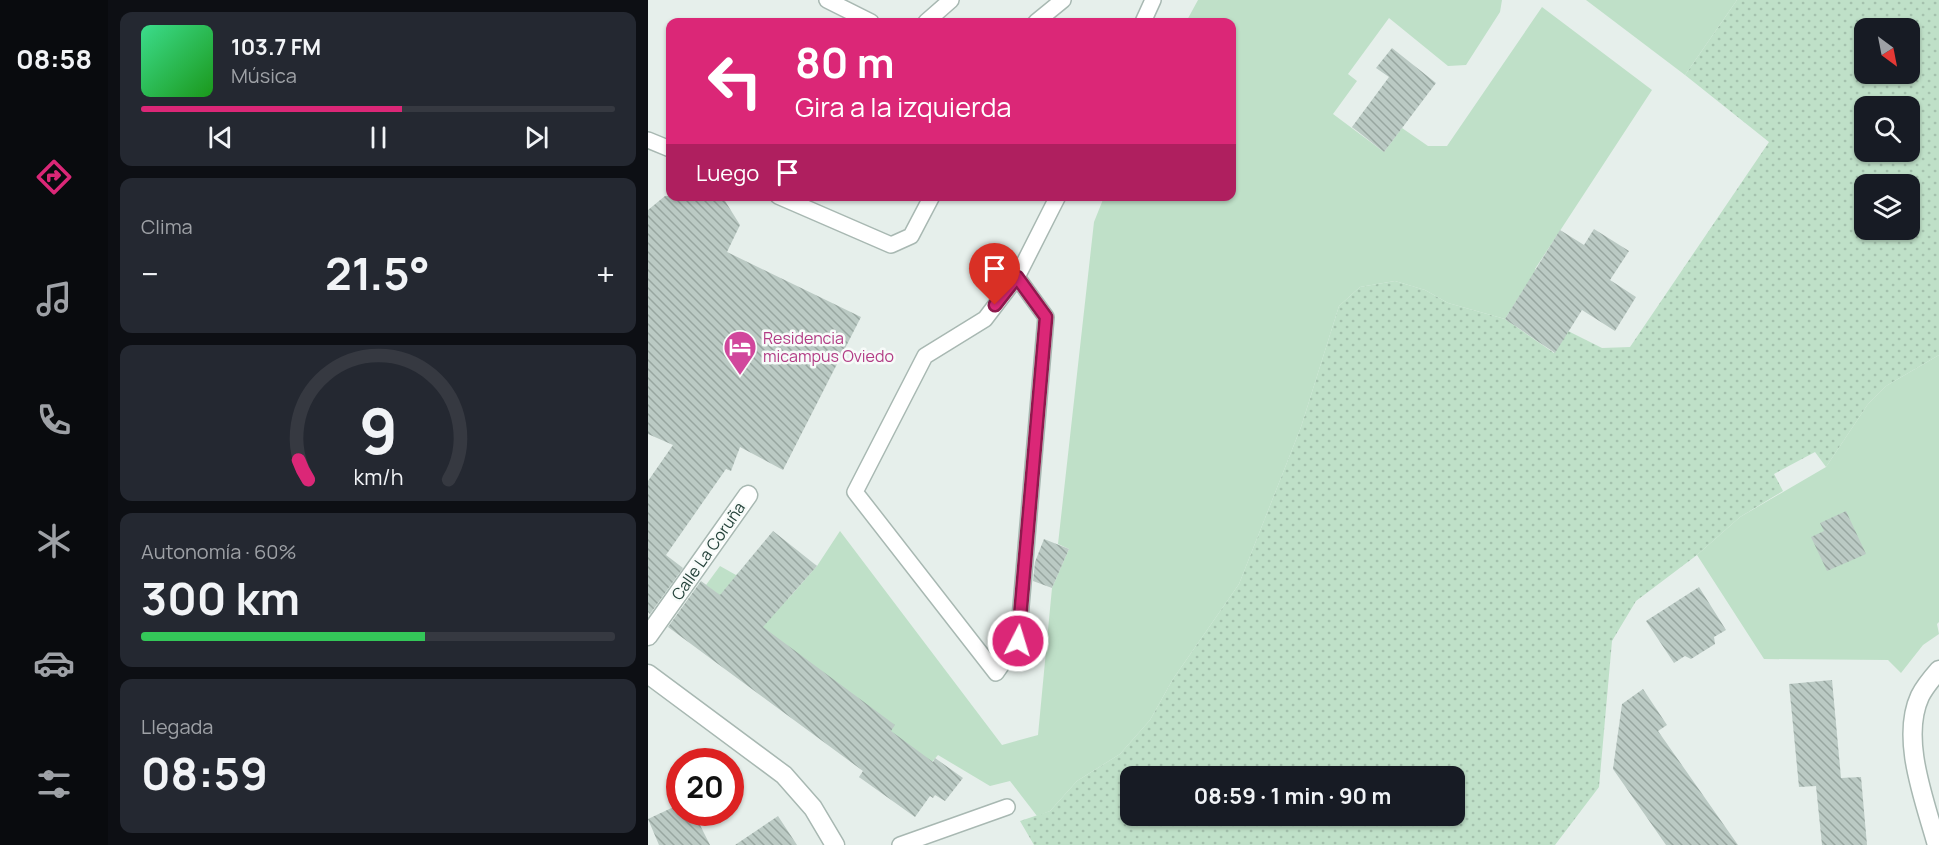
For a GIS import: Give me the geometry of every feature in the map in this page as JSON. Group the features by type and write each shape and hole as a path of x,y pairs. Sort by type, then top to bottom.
{"street":[{"name":"Calle La Coruña","path":"648,636 748,495"},
{"path":"1937,845 1912,751 1912,728 1920,696 1939,670"},
{"path":"648,675 784,775 813,808 835,845"}],"lane":[{"path":"826,0 863,18"},
{"path":"931,18 951,0"},
{"path":"1041,18 1063,0"},
{"path":"1145,18 1153,0"},
{"path":"648,140 666,147"},
{"path":"790,201 891,244 911,236 929,201"},
{"path":"1017,277 1046,317 1018,641 996,673 855,492 925,356 985,319 1017,277 1055,201"},
{"path":"900,845 1007,807"}],"green space":[{"path":"1198,0 1502,0 1500,12 1466,65 1448,66 1389,18 1348,74 1357,81 1333,114 1384,152 1402,128 1428,146 1447,146 1542,7 1652,90 1505,319 1448,303 1425,290 1395,281 1360,287 1339,306 1301,427 1239,584 1173,679 1150,720 1120,754 1077,781 1050,811 1037,816 1010,781 990,786 938,755 931,763 706,585 720,566 736,575 743,568 788,599 817,566 840,531 1002,745 1038,735 1052,588 1069,549 1058,544 1094,222 1102,201 1236,201 1236,18 1188,18"},
{"path":"1586,0 1737,0 1685,75"},
{"path":"1737,0 1939,0 1939,355 1886,386 1868,404 1826,467 1815,452 1774,474 1783,491 1740,517 1697,555 1636,601 1612,641 1599,787 1555,845 1034,845 1020,821 1050,811 1077,781 1120,754 1150,720 1173,679 1239,584 1301,427 1339,306 1360,287 1395,281 1425,290 1448,303 1505,319 1554,353 1568,331 1602,348 1630,347 1769,142 1685,75"},
{"path":"1939,355 1939,622 1937,624 1939,634 1923,645 1901,673 1888,660 1764,659 1697,555 1740,517 1826,467 1868,404 1886,386"}],"building":[{"path":"1392,48 1436,83 1384,152 1352,127 1389,77 1376,68"},
{"name":"Residencia micampus Oviedo","path":"665,196 666,201 725,201 740,225 727,252 861,317 783,470 740,447 731,471 726,469 666,555 683,568 650,614 648,612 648,481 673,445 648,434 648,210"},
{"path":"1594,229 1629,251 1610,280 1636,297 1615,331 1582,310 1555,353 1505,319 1560,230 1584,245"},
{"path":"1846,511 1866,554 1827,571 1811,537 1824,531 1820,523"},
{"path":"773,531 817,566 763,627 895,725 891,731 933,762 935,758 963,778 945,801 935,795 933,798 930,796 915,817 859,777 863,771 668,627 701,581 720,595"},
{"path":"1044,539 1069,549 1052,588 1033,581 1035,562"},
{"path":"1699,587 1726,630 1714,637 1715,644 1691,659 1685,656 1674,663 1646,621"},
{"path":"1832,680 1841,778 1861,777 1867,845 1822,845 1816,786 1799,787 1789,684"},
{"path":"1643,689 1667,725 1658,731 1738,845 1666,845 1613,769 1622,704"},
{"path":"666,811 666,826 700,826 710,845 659,845 648,819"},
{"path":"778,816 797,845 735,845"}],"place":[{"name":"Residencia micampus Oviedo","path":"740,376"}],"route":[{"path":"995,305 1017,277 1046,317 1018,641"}]}
